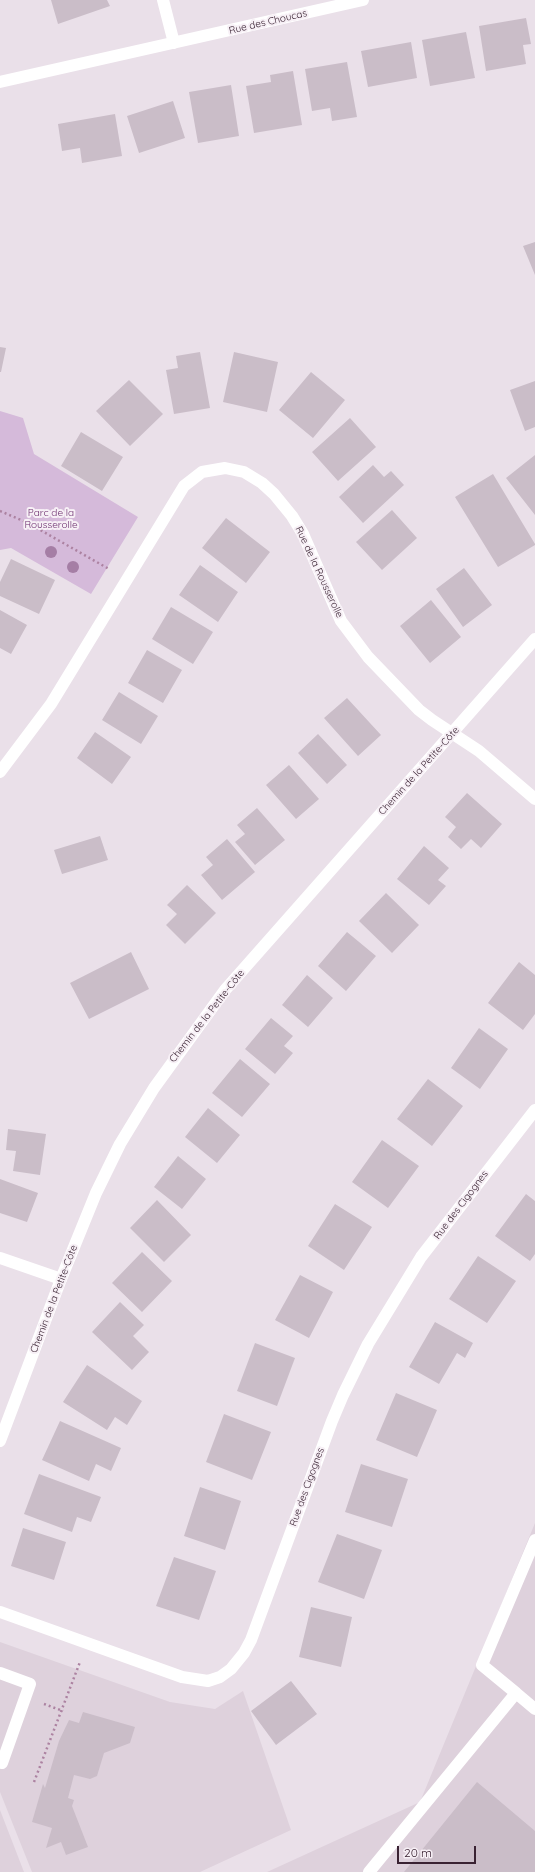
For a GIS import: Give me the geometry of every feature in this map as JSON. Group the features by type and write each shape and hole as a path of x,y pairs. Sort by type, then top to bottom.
{"street":[{"path":"163,0 174,43"},
{"name":"Rue des Choucas","path":"0,82 363,0"},
{"name":"Rue de la Rousserolle","path":"0,772 51,704 182,490 192,478 202,472 217,468 235,469 244,472 262,483 274,494 298,525 341,621 358,646 419,710 479,751 535,799"},
{"name":"Chemin de la Petite-Côte","path":"0,1441 61,1280 112,1160 154,1088 225,990 535,639"},
{"name":"Rue des Cigognes","path":"0,1612 182,1677 208,1681 220,1677 231,1669 242,1657 251,1640 342,1395 368,1344 421,1257 535,1110"},
{"path":"0,1258 61,1280"},
{"path":"535,1540 482,1665 535,1709"},
{"path":"0,1673 30,1684 2,1763"},
{"path":"370,1872 516,1693"}],"path":[{"path":"0,511 28,523 109,569"},
{"path":"34,1782 80,1662"}],"shaded area":[{"path":"535,1523 535,1872 267,1872 420,1802"},
{"path":"0,1642 170,1702 215,1709 243,1691 291,1830 200,1872 32,1872 0,1792"},
{"path":"0,1810 24,1872 0,1872"}],"green space":[{"name":"Parc de la Rousserolle","path":"0,411 23,418 34,454 138,517 91,594 11,548 0,550"}],"building":[{"path":"51,0 107,0 110,6 58,24"},
{"path":"526,18 531,44 523,45 526,64 486,71 479,26"},
{"path":"466,32 475,78 430,86 422,40"},
{"path":"411,42 417,78 368,87 361,51"},
{"path":"347,62 357,117 332,121 330,108 312,111 305,69"},
{"path":"293,71 302,125 254,133 246,86 271,82 270,75"},
{"path":"231,85 239,136 198,143 189,92"},
{"path":"173,101 185,138 139,153 127,116"},
{"path":"115,114 122,156 82,163 80,148 62,151 58,124"},
{"path":"535,242 535,275 523,246"},
{"path":"0,347 6,348 1,372 0,372"},
{"path":"200,352 210,408 174,414 166,370 178,368 176,356"},
{"path":"234,352 278,362 267,412 223,402"},
{"path":"311,372 345,400 313,438 279,410"},
{"path":"129,380 163,414 130,446 96,411"},
{"path":"535,381 535,427 525,431 510,390"},
{"path":"350,418 376,447 338,481 312,452"},
{"path":"81,432 123,457 102,491 61,466"},
{"path":"535,455 535,515 506,478"},
{"path":"373,465 384,477 391,471 404,485 363,523 339,497"},
{"path":"493,474 535,544 498,567 455,497"},
{"path":"392,510 417,538 382,570 356,542"},
{"path":"226,518 270,552 246,583 202,548"},
{"path":"11,559 55,580 39,614 0,596 0,582"},
{"path":"200,565 238,592 218,622 179,595"},
{"path":"464,568 492,605 463,627 436,589"},
{"path":"431,600 461,637 430,663 400,626"},
{"path":"171,607 213,632 193,664 152,639"},
{"path":"0,610 27,625 11,654 0,648"},
{"path":"147,650 182,670 163,703 128,683"},
{"path":"119,692 158,716 141,744 102,720"},
{"path":"347,698 381,735 358,756 324,718"},
{"path":"95,732 131,757 112,784 77,758"},
{"path":"318,734 347,765 327,784 298,753"},
{"path":"289,765 319,799 296,819 266,785"},
{"path":"467,793 502,824 481,848 471,839 461,849 448,837 456,827 445,817"},
{"path":"257,808 285,840 255,865 235,842 245,834 237,825"},
{"path":"100,836 108,860 62,874 54,850"},
{"path":"227,839 255,872 222,900 201,875 213,865 206,857"},
{"path":"424,846 449,868 438,880 446,886 429,905 397,879"},
{"path":"187,885 216,913 185,944 166,925 177,914 167,905"},
{"path":"386,893 419,925 392,953 359,921"},
{"path":"347,932 376,956 346,991 318,966"},
{"path":"131,952 149,989 89,1019 70,983"},
{"path":"519,962 535,975 535,1014 523,1030 488,1003"},
{"path":"307,975 333,998 308,1027 282,1005"},
{"path":"271,1018 293,1036 284,1046 293,1053 275,1074 245,1049"},
{"path":"479,1028 508,1049 480,1089 451,1068"},
{"path":"240,1059 270,1084 242,1117 212,1093"},
{"path":"428,1079 463,1106 432,1146 397,1119"},
{"path":"208,1108 240,1135 217,1163 185,1137"},
{"path":"8,1129 46,1134 40,1175 13,1171 16,1151 6,1150"},
{"path":"382,1140 419,1166 388,1208 352,1182"},
{"path":"178,1156 206,1179 182,1209 154,1187"},
{"path":"0,1179 38,1193 27,1222 0,1213"},
{"path":"526,1194 535,1201 535,1254 530,1261 495,1236"},
{"path":"157,1200 191,1235 164,1262 130,1228"},
{"path":"335,1204 372,1227 344,1270 308,1246"},
{"path":"142,1252 172,1281 142,1312 112,1283"},
{"path":"478,1256 516,1281 487,1323 449,1299"},
{"path":"300,1275 333,1292 309,1338 275,1320"},
{"path":"120,1302 144,1325 133,1336 149,1352 132,1370 92,1332"},
{"path":"435,1322 473,1343 465,1358 457,1353 439,1384 409,1367"},
{"path":"255,1343 295,1358 277,1406 237,1391"},
{"path":"87,1365 142,1401 127,1425 115,1417 107,1430 63,1402"},
{"path":"396,1393 437,1410 417,1457 376,1440"},
{"path":"224,1414 271,1432 252,1480 206,1462"},
{"path":"60,1421 121,1448 111,1471 96,1464 89,1481 42,1460"},
{"path":"361,1464 408,1479 392,1527 345,1512"},
{"path":"39,1474 101,1497 91,1522 77,1517 72,1532 24,1514"},
{"path":"200,1487 241,1501 225,1550 184,1536"},
{"path":"23,1528 66,1542 54,1580 11,1566"},
{"path":"337,1534 382,1550 364,1599 318,1582"},
{"path":"174,1557 216,1571 199,1620 156,1606"},
{"path":"311,1607 352,1617 341,1667 299,1657"},
{"path":"291,1681 317,1714 276,1745 251,1711"},
{"path":"83,1712 135,1727 130,1743 104,1753 97,1776 90,1779 74,1775 68,1798 74,1800 72,1806 88,1847 66,1855 61,1842 46,1848 52,1828 32,1822 43,1784 45,1788 59,1741 69,1720 79,1723"},
{"path":"477,1782 535,1831 535,1872 404,1872"}]}
